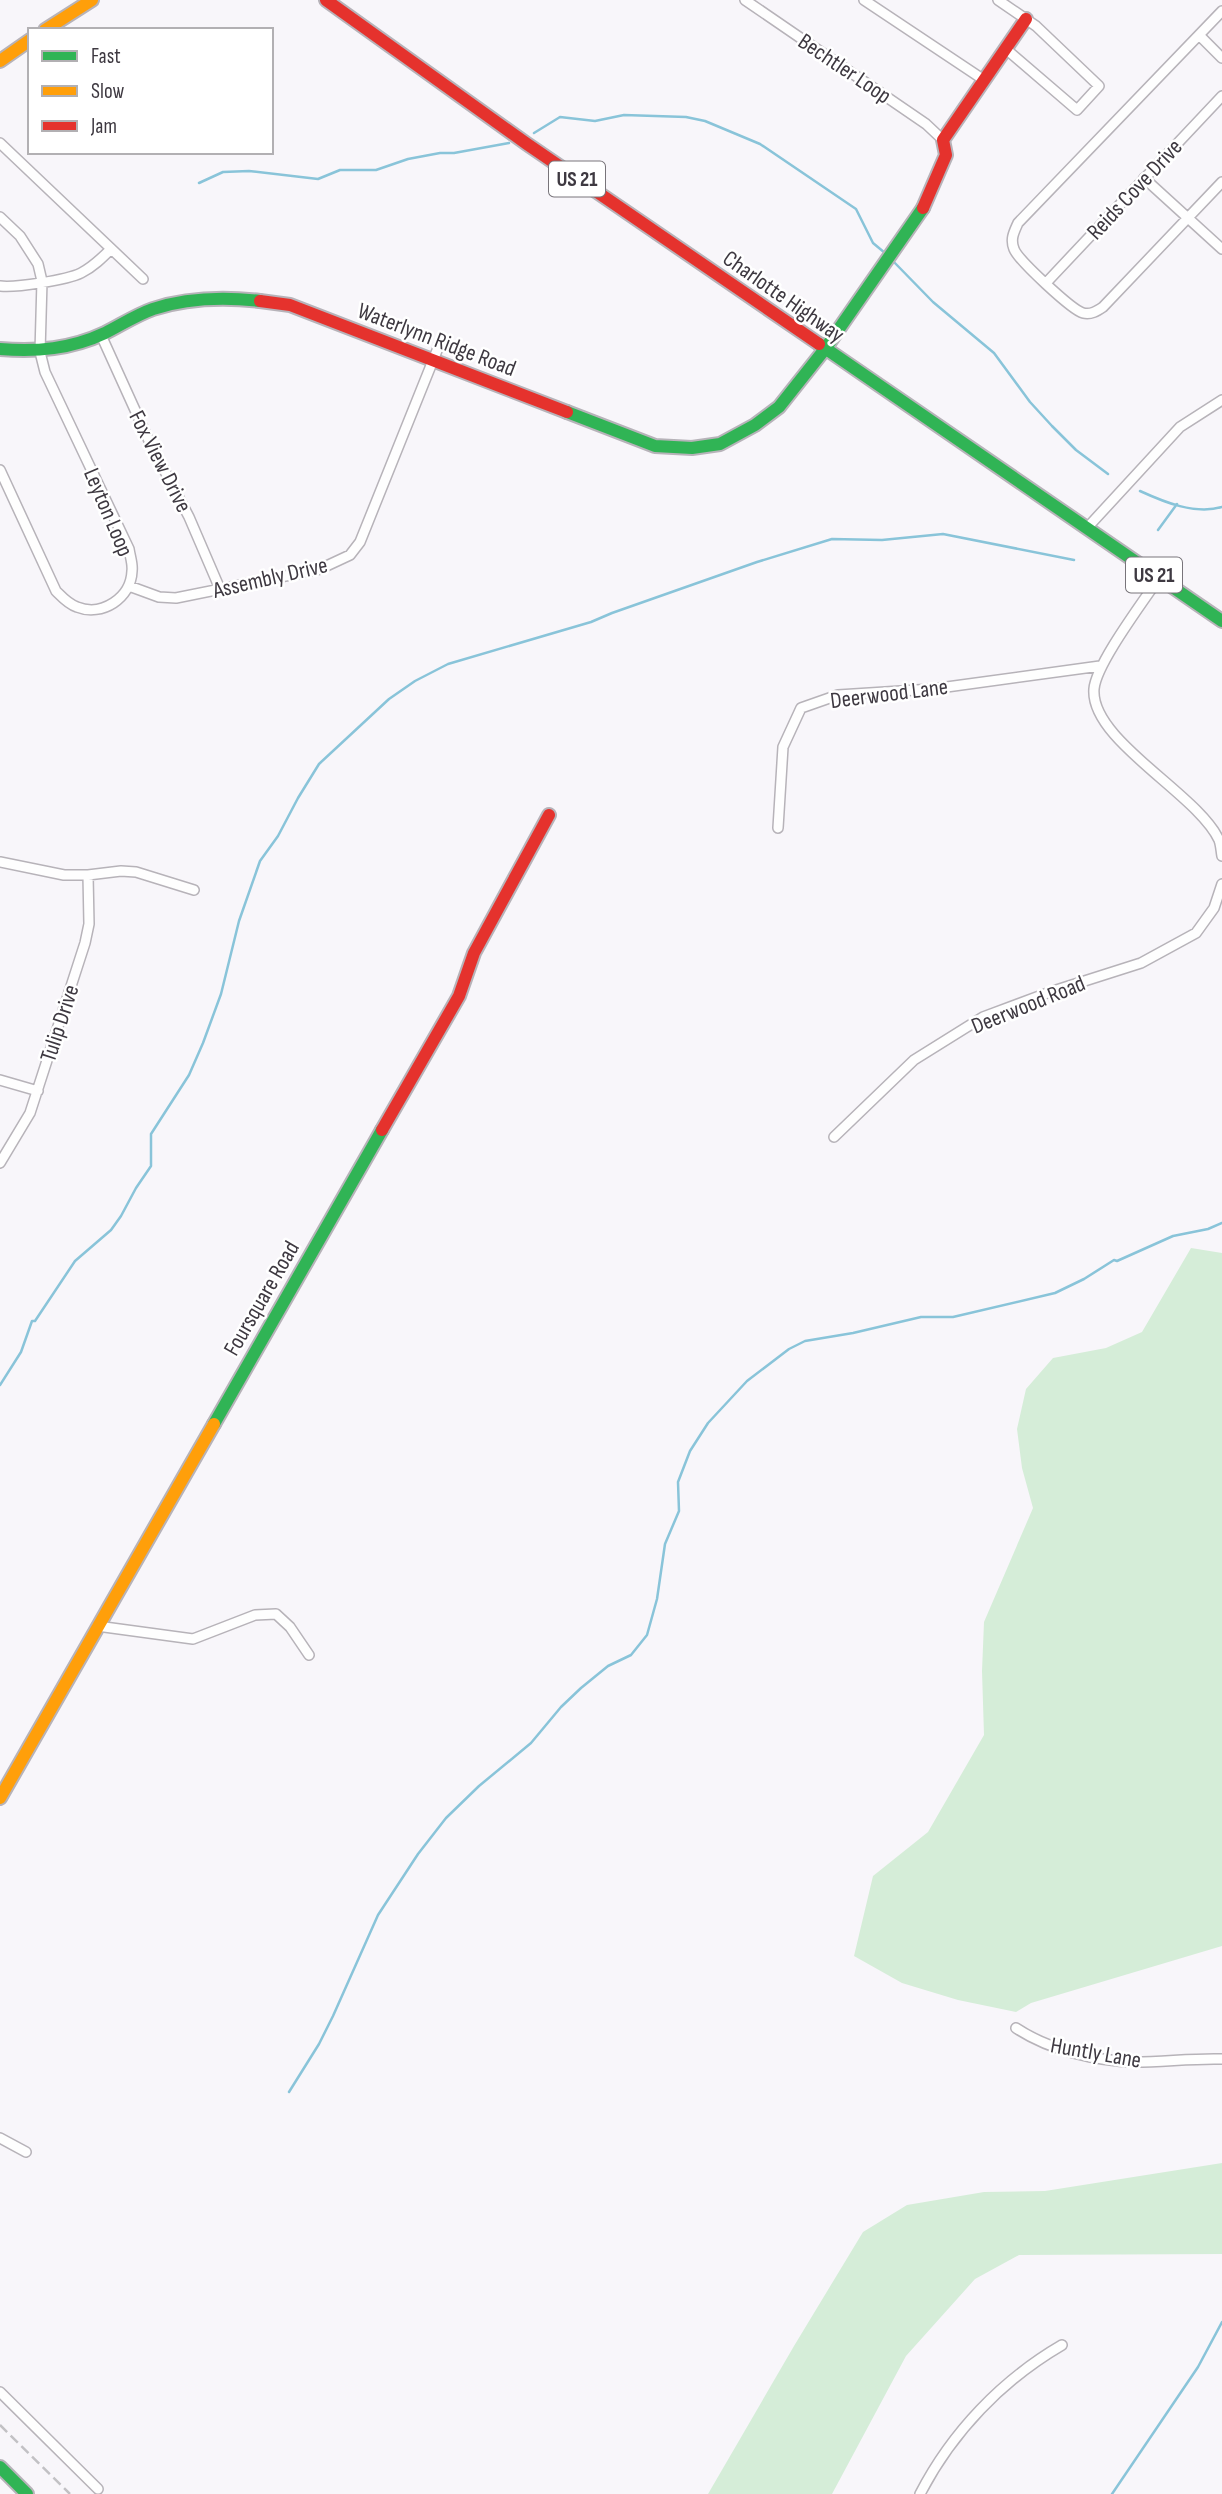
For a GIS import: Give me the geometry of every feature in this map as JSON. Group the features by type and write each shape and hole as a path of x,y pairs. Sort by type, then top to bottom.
{"street":[{"path":"48,28 92,0"},
{"name":"Charlotte Highway","path":"326,0 527,145 1222,621"},
{"name":"Bechtler Loop","path":"745,0 926,124 943,140"},
{"path":"864,0 984,80"},
{"path":"998,0 1026,19 1099,86 1077,110 1006,49"},
{"path":"1222,11 1018,223 1012,237 1014,249 1021,260 1070,306 1082,313 1093,313 1103,307 1222,182"},
{"path":"943,140 1026,19"},
{"path":"1199,36 1222,58"},
{"path":"0,61 28,41"},
{"name":"Reids Cove Drive","path":"1045,283 1222,96"},
{"name":"Waterlynn Ridge Road","path":"0,349 40,352 101,335 155,308 189,301 254,299 290,305 655,446 692,448 720,444 755,425 779,407 825,349 924,207 946,155 943,140"},
{"path":"0,143 143,279"},
{"path":"1144,178 1222,249"},
{"path":"0,217 19,236 38,264 42,282 40,352"},
{"path":"0,286 42,282 80,273 111,249"},
{"name":"Fox View Drive","path":"101,335 150,443 189,517 220,589"},
{"name":"Assembly Drive","path":"129,586 159,597 176,598 320,569 349,555 360,542 440,343"},
{"name":"Leyton Loop","path":"0,470 56,591 66,602 79,608 96,610 109,606 129,586 132,570 129,549 45,372 40,352"},
{"path":"1087,528 1180,427 1222,400"},
{"path":"1159,578 1100,666 1093,690 1098,710 1106,724 1135,755 1203,817 1219,841 1222,856"},
{"name":"Deerwood Lane","path":"778,828 783,747 801,708 838,695 932,689 1100,666"},
{"name":"Foursquare Road","path":"0,1798 459,996 474,953 548,815"},
{"path":"0,862 64,875 121,871 136,873 194,890"},
{"name":"Tulip Drive","path":"0,1163 30,1112 85,943 89,923 88,875"},
{"name":"Deerwood Road","path":"834,1137 914,1060 983,1017 1073,984 1141,963 1196,933 1214,908 1222,884"},
{"path":"0,1080 37,1091"},
{"path":"97,1626 193,1639 255,1615 276,1614 290,1627 309,1655"},
{"name":"Huntly Lane","path":"1016,2028 1045,2044 1085,2055 1132,2062 1222,2059"},
{"path":"0,2138 26,2152"},
{"path":"920,2494 951,2444 987,2402 1036,2360 1062,2345"},
{"path":"0,2392 98,2489"},
{"path":"0,2467 27,2494"}],"green space":[{"path":"1191,1248 1222,1253 1222,1946 1031,2003 1016,2012 958,2000 902,1983 854,1956 873,1876 928,1832 984,1735 984,1622 1033,1508 1022,1468 1017,1429 1026,1389 1053,1358 1106,1348 1142,1332"},
{"path":"1222,2163 1222,2254 1019,2255 975,2279 906,2356 832,2494 708,2494 863,2232 907,2205 984,2192 1045,2191"}],"waterway":[{"path":"534,133 560,117 595,121 624,115 686,117 705,121 760,144 856,209 873,243 885,253"},
{"path":"199,183 223,172 249,171 318,179 340,170 376,170 408,159 509,143"},
{"path":"892,260 933,302 994,353 1030,402 1052,426 1076,450 1108,474"},
{"path":"1140,491 1169,503 1191,508 1222,507"},
{"path":"1158,530 1177,504"},
{"path":"0,1385 21,1352 32,1321 35,1321 75,1261 111,1230 151,1166 151,1134 189,1075 203,1043 221,994 239,921 260,861 278,836 319,764 389,699 415,681 448,664 591,622 757,562 832,539 882,540 943,534 1074,560"},
{"path":"289,2092 319,2044 378,1915 418,1854 446,1818 479,1786 531,1743 581,1688 608,1666 631,1655 647,1635 657,1599 665,1544 679,1511 678,1482 690,1451 708,1423 747,1381 789,1349 805,1341 921,1317 953,1317 1055,1293 1114,1260 1173,1236 1208,1229 1222,1223"},
{"path":"1112,2494 1198,2367 1222,2322"}],"railway":[{"path":"0,2425 70,2494"}],"traffic: fast":[{"path":"567,412 655,446 692,448 720,444 755,425 779,407 825,349 923,208"},
{"path":"0,349 41,349 79,343 147,311 166,305 219,299 260,301"},
{"path":"819,344 1222,621"},
{"path":"214,1424 382,1130"},
{"path":"0,2467 27,2494"}],"traffic: slow":[{"path":"48,28 92,0"},
{"path":"0,61 28,41"},
{"path":"0,1798 214,1424"}],"traffic: jam":[{"path":"326,0 527,144 819,344"},
{"path":"923,208 946,155 943,140 1026,19"},
{"path":"260,301 290,305 567,412"},
{"path":"382,1130 459,996 474,953 549,815"}]}
